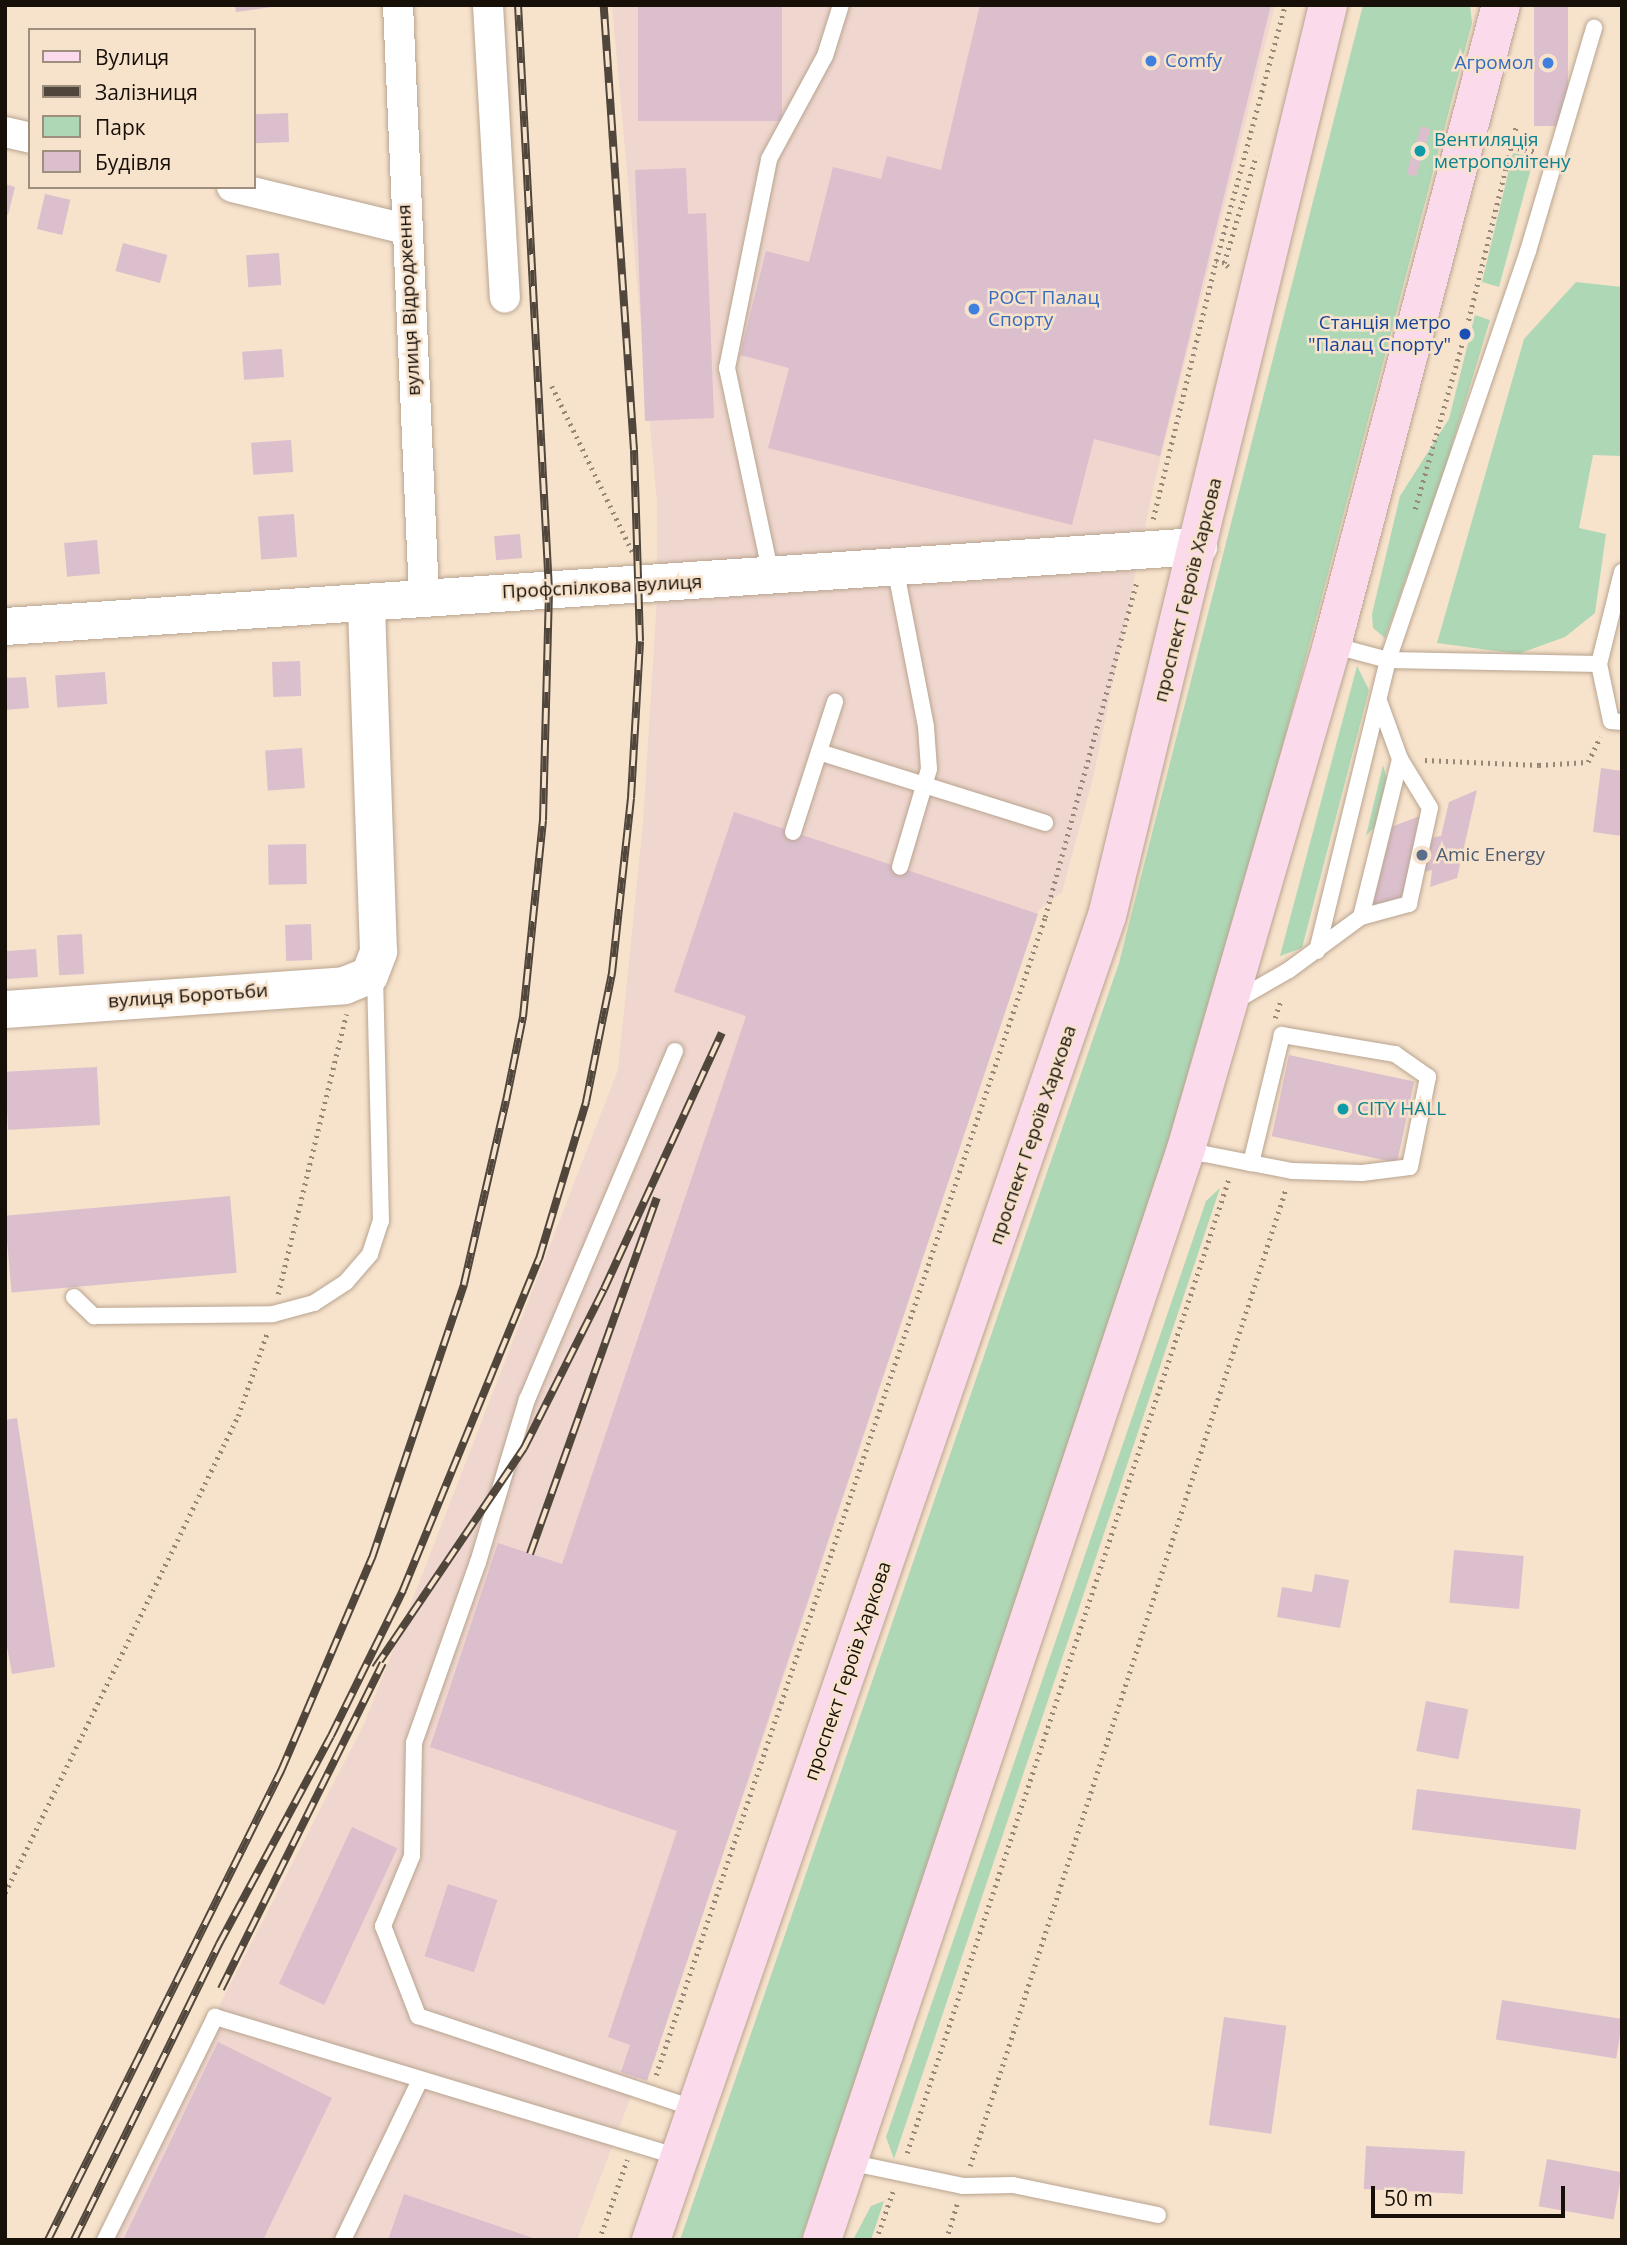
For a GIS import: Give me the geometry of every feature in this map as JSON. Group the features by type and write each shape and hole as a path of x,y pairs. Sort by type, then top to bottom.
{"main road":[{"name":"проспект Героїв Харкова","path":"651,2240 1092,964 1137,801 1328,5"},
{"path":"822,2240 1186,1149 1332,645 1501,5"}],"street":[{"name":"вулиця Відродження","path":"398,5 405,229 424,595"},
{"path":"488,5 505,298"},
{"path":"5,132 28,138"},
{"path":"240,189 405,229"},
{"name":"Профспілкова вулиця","path":"5,626 366,604 424,595 771,577 1198,546"},
{"path":"363,974 378,951 366,604"},
{"name":"вулиця Боротьби","path":"5,1009 363,974"}],"lane":[{"path":"771,577 727,368 769,159 824,56 841,5"},
{"path":"1317,951 1388,660 1528,251 1594,28"},
{"path":"895,567 926,727 927,786 900,867"},
{"path":"1622,572 1599,664 1611,721 1622,722"},
{"path":"1332,645 1388,660 1599,664"},
{"path":"1230,1004 1317,951 1361,917 1409,904 1430,808 1400,759 1379,701"},
{"path":"793,832 835,702"},
{"path":"819,752 1045,823"},
{"path":"1361,917 1400,759"},
{"path":"74,1297 94,1315 273,1314 314,1303 346,1282 370,1254 381,1222 363,974"},
{"path":"1186,1149 1235,1160 1292,1171 1362,1174 1410,1167 1428,1077 1395,1054 1282,1035 1251,1163"},
{"path":"675,1051 527,1399 478,1562 414,1743 412,1856 383,1926 418,2016 696,2109"},
{"path":"105,2240 215,2017 679,2157"},
{"path":"343,2240 419,2080"},
{"path":"848,2162 963,2186 1013,2185 1157,2215"}],"path":[{"path":"650,2094 1045,917 1146,550 1216,261 1285,5"},
{"path":"1269,61 1281,64"},
{"path":"1412,522 1465,334 1516,126"},
{"path":"1216,261 1226,265 1257,152"},
{"path":"552,386 639,567"},
{"path":"1400,759 1539,765 1588,762 1600,736"},
{"path":"5,1893 237,1416 273,1314 346,1019 363,974"},
{"path":"876,2240 1235,1160"},
{"path":"946,2240 1292,1171"},
{"path":"599,2240 634,2142"}],"shaded area":[{"path":"612,5 1275,5 1154,484 1093,778 1062,892 1039,910 749,1781 577,2240 99,2240 365,1722 618,1070 643,823 657,600 657,502"}],"green space":[{"path":"1363,5 1470,5 1472,23 1221,982 1145,1225 801,2240 680,2240 1119,963"},
{"path":"1513,153 1534,157 1499,287 1482,282"},
{"path":"1576,282 1622,287 1622,456 1593,455 1579,528 1606,534 1595,613 1565,637 1518,654 1437,643 1524,339"},
{"path":"1475,315 1490,320 1446,465 1385,638 1373,628 1372,614 1400,496 1449,419"},
{"path":"1357,666 1369,690 1302,948 1280,956"},
{"path":"1383,765 1389,787 1381,820 1366,836"},
{"path":"1220,1188 894,2159 886,2137 1206,1201"},
{"path":"884,2201 871,2240 853,2240 871,2206"}],"building":[{"path":"235,5 272,5 272,7 236,12"},
{"path":"638,5 782,5 782,121 638,121"},
{"name":"РОСТ Палац Спорту","path":"980,5 1271,5 1160,456 1094,439 1072,525 768,448 789,368 740,355 766,251 809,262 833,167 881,179 887,156 941,170"},
{"path":"1534,5 1568,5 1568,126 1534,126"},
{"path":"288,113 289,142 256,143 256,114"},
{"name":"Вентиляція метрополітену","path":"1421,126 1431,129 1416,177 1406,174"},
{"path":"686,168 688,214 706,213 714,418 645,421 635,170"},
{"path":"5,184 15,187 8,215 5,214"},
{"path":"45,194 70,200 62,235 37,229"},
{"path":"123,243 167,255 160,283 115,271"},
{"path":"279,253 281,285 248,287 246,255"},
{"path":"282,349 284,377 244,380 242,352"},
{"path":"291,440 293,472 253,475 251,443"},
{"path":"294,514 297,557 261,559 258,517"},
{"path":"520,534 522,558 496,560 494,536"},
{"path":"97,540 100,574 67,577 64,543"},
{"path":"300,661 301,696 273,697 272,662"},
{"path":"105,672 107,704 57,707 55,675"},
{"path":"26,677 29,708 5,710 5,678"},
{"path":"302,748 305,788 268,790 265,751"},
{"path":"1601,768 1622,771 1622,836 1593,832"},
{"name":"Amic Energy","path":"1477,790 1457,878 1430,887 1432,870 1411,875 1402,903 1367,913 1388,828 1423,815 1420,840 1441,836 1449,802"},
{"path":"734,812 1038,914 647,2081 621,2072 630,2045 608,2037 677,1831 430,1747 498,1543 562,1564 746,1016 674,992"},
{"path":"306,844 307,884 269,885 268,845"},
{"path":"311,924 312,960 286,961 285,925"},
{"path":"82,934 84,974 59,975 57,935"},
{"path":"36,949 38,977 7,979 5,951"},
{"name":"CITY HALL","path":"1289,1055 1414,1082 1397,1163 1272,1136"},
{"path":"97,1067 100,1125 8,1130 5,1072"},
{"path":"230,1196 237,1273 12,1292 5,1216"},
{"path":"17,1418 55,1667 12,1674 5,1636 5,1420"},
{"path":"1454,1550 1524,1556 1519,1609 1449,1603"},
{"path":"1315,1574 1349,1580 1340,1628 1277,1617 1282,1587 1312,1592"},
{"path":"1426,1701 1468,1709 1458,1759 1416,1751"},
{"path":"1417,1789 1581,1809 1576,1850 1412,1830"},
{"path":"352,1827 397,1848 324,2005 279,1984"},
{"path":"448,1884 497,1900 474,1972 425,1956"},
{"path":"1502,2000 1622,2019 1616,2059 1496,2040"},
{"path":"1224,2017 1286,2026 1271,2134 1209,2125"},
{"path":"218,2042 332,2098 263,2240 123,2240"},
{"path":"1366,2146 1465,2151 1463,2194 1364,2189"},
{"path":"1547,2159 1622,2172 1614,2219 1539,2206"},
{"path":"404,2194 536,2239 536,2240 388,2240"}],"railway":[{"path":"48,2240 281,1771 372,1558 464,1284 506,1101 523,1017 543,820 549,590 518,5"},
{"path":"74,2240 219,1944 331,1736 403,1590 539,1259 586,1102 612,973 631,798 640,641 634,450 604,5"},
{"path":"375,1668 524,1448 604,1289 722,1033"},
{"path":"530,1554 657,1198"},
{"path":"221,1989 383,1663"}],"place":[{"name":"Comfy","path":"1151,61"},
{"name":"Агромол","path":"1548,63"},
{"name":"Вентиляція метрополітену","path":"1420,151"},
{"name":"РОСТ Палац Спорту","path":"974,309"},
{"name":"Станція метро \"Палац Спорту\"","path":"1465,334"},
{"name":"Amic Energy","path":"1422,855"},
{"name":"CITY HALL","path":"1343,1109"}]}
